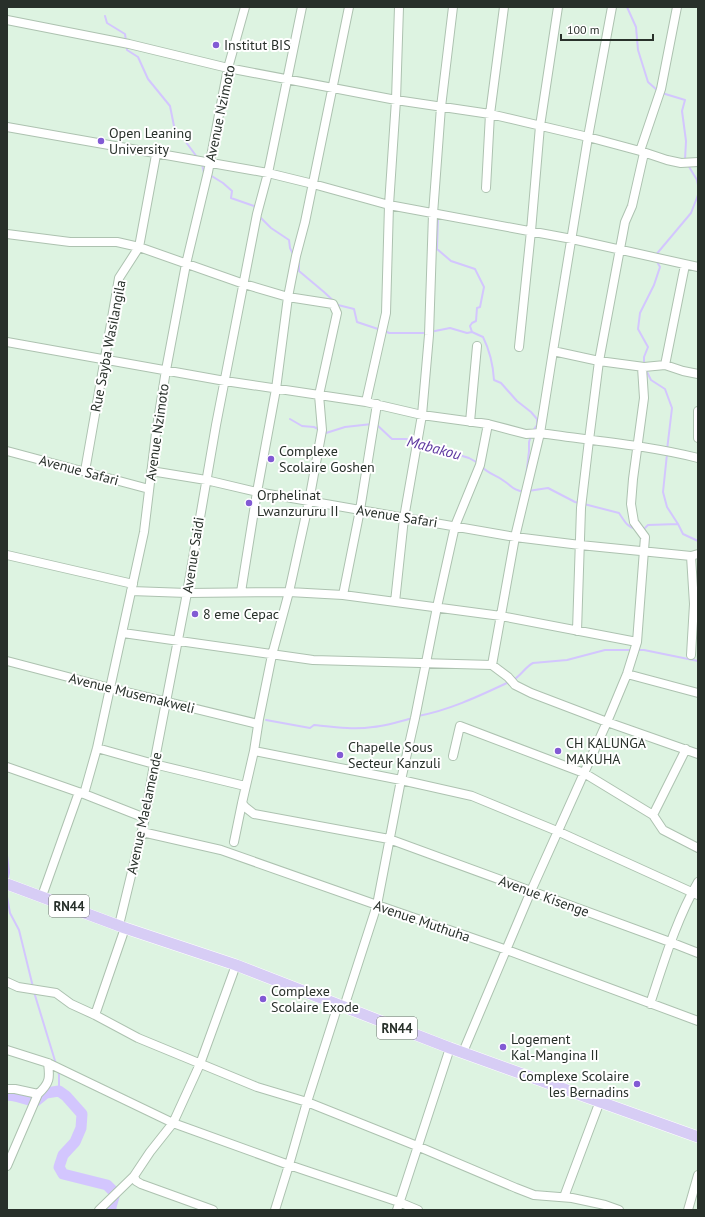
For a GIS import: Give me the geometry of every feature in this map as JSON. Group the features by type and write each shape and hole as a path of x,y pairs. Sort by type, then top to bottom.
{"main road":[{"name":"RN44","path":"7,884 122,926 236,965 450,1048 698,1137"}],"street":[{"name":"Avenue Nzimoto","path":"110,688 144,532 151,471 166,370 186,264 208,174 209,162 228,68 245,7"},
{"name":"Avenue Saidi","path":"167,701 206,480 257,214 268,173 286,79 302,7"},
{"path":"241,592 257,492 276,389 288,297 313,184 349,7"},
{"path":"366,402 386,313 389,205 396,100 399,7"},
{"path":"395,602 404,518 422,415 429,332 433,214 441,107 453,7"},
{"path":"486,188 490,114 504,7"},
{"path":"519,347 540,126 558,7"},
{"path":"492,664 516,537 527,491 533,434 553,351 588,137 612,7"},
{"path":"577,631 582,505 599,360 625,222 632,206 642,152 660,91 677,7"},
{"path":"7,20 127,44 228,68 396,100 490,114 588,137 667,160 698,162"},
{"path":"7,127 156,155 209,162 268,173 389,205 572,239 698,267"},
{"name":"Rue Sayba Wasilangila","path":"86,471 118,278 139,247 156,155"},
{"path":"7,234 70,242 117,242 139,247 244,284 288,297 333,304 337,313 320,395 322,431 309,501 289,592 272,655 254,751 245,786 234,842"},
{"path":"665,365 685,265"},
{"path":"7,342 225,381 366,402 422,415 488,424 533,434 667,450 698,458"},
{"path":"470,422 477,346"},
{"path":"553,351 642,367 665,365 682,371 698,374"},
{"path":"463,1052 557,831 608,722 627,674 635,647 645,537 634,522 631,504 644,398 642,367"},
{"path":"343,595 360,510 377,404"},
{"path":"698,411 698,438"},
{"path":"275,1210 306,1102 377,906 400,780 415,717 455,526 480,465 488,424"},
{"name":"Avenue Safari","path":"7,451 149,489"},
{"name":"Avenue Safari","path":"151,471 206,480 257,492 516,537 580,545 694,555"},
{"path":"7,555 132,587 187,593 289,592 343,595 501,616 577,631 635,647"},
{"path":"691,655 694,604 694,555"},
{"path":"123,633 313,660 426,664 492,664 515,685 531,693 698,754"},
{"name":"Avenue Musemakweli","path":"7,661 258,724"},
{"path":"627,674 698,693"},
{"path":"42,896 82,793 97,748 110,688"},
{"name":"Avenue Maelamende","path":"95,1015 122,926 145,818 167,701"},
{"path":"453,756 460,726 584,773 653,815 664,830 698,848"},
{"path":"97,748 154,764 245,786"},
{"path":"653,815 686,749"},
{"path":"254,751 472,796 557,831 695,894"},
{"path":"7,767 82,793 145,818"},
{"name":"Avenue Kisenge","path":"242,803 254,814 389,839 698,953"},
{"name":"Avenue Muthuha","path":"142,832 221,850 377,906 507,950 698,1021"},
{"path":"650,1004 670,942 695,894 698,882"},
{"path":"99,1210 134,1176 150,1152 173,1123 200,1064 236,965"},
{"path":"7,982 18,987 56,993 71,1004 138,1038 257,1087 306,1102 417,1146 534,1195 564,1197 604,1205 619,1210"},
{"path":"398,1206 450,1048"},
{"path":"7,1050 54,1065 173,1123 398,1206 418,1210"},
{"path":"7,1166 36,1099 49,1080 54,1065"},
{"path":"7,1089 15,1089 36,1099"},
{"path":"564,1197 600,1101"},
{"path":"688,1210 698,1175"},
{"path":"134,1176 136,1181 141,1184 214,1210"}],"waterway":[{"path":"627,7 636,27 638,50 648,82 658,91"},
{"path":"105,16 107,23 125,34 126,41"},
{"path":"127,45 127,50 138,57 148,79 170,106 174,126 197,157"},
{"path":"662,93 685,100 682,111 686,141 685,160"},
{"path":"202,164 204,173 206,174"},
{"path":"688,165 697,180 698,185"},
{"path":"210,175 232,191 231,198 254,206 255,209"},
{"path":"655,256 691,213 698,195"},
{"path":"259,216 271,228 289,240 290,248 294,256"},
{"path":"438,217 437,249 451,261 475,269 484,287 480,307 477,308 476,321 470,326 472,332"},
{"path":"644,364 644,357 648,347 638,329 640,313 654,285 660,267 656,260"},
{"path":"299,263 299,271 338,305 354,309 357,322 381,330"},
{"path":"430,332 450,328 467,333 472,332 483,337 491,358 494,380 501,383 517,401 537,419 537,425 532,432"},
{"path":"385,331 389,333 426,333"},
{"path":"646,370 651,380 665,389 672,408 667,450"},
{"name":"Mabakou","path":"290,419 302,426 314,427 320,430"},
{"name":"Mabakou","path":"324,432 326,433 345,427 372,424"},
{"name":"Mabakou","path":"376,424 392,439 406,439 415,442"},
{"path":"526,477 529,442 531,436"},
{"name":"Mabakou","path":"420,443 469,458 478,463"},
{"path":"667,454 663,492 667,507 683,534 698,541"},
{"name":"Mabakou","path":"482,467 515,489 524,492"},
{"name":"Mabakou","path":"528,491 548,488 579,503"},
{"name":"Mabakou","path":"584,504 619,513 628,525 637,529"},
{"path":"643,530 648,525 678,524"},
{"path":"513,680 533,663 567,660 605,650 632,650"},
{"path":"637,650 644,650 698,661"},
{"path":"418,716 453,706 509,682"},
{"path":"266,720 310,728 314,725 344,728 366,728 383,726 412,718"},
{"path":"7,855 9,872 7,881"},
{"path":"7,897 10,913 19,930 33,987"},
{"path":"34,992 56,1064"},
{"path":"58,1070 59,1091"},
{"path":"7,1095 36,1101 46,1093 59,1091 66,1096 82,1114 81,1128 75,1142 63,1155 59,1167 63,1174 107,1185 115,1193 111,1210"}],"place":[{"name":"Institut BIS","path":"216,45"},
{"name":"Open Leaning University","path":"101,141"},
{"name":"Complexe Scolaire Goshen","path":"271,459"},
{"name":"Orphelinat Lwanzururu II","path":"249,503"},
{"name":"8 eme Cepac","path":"195,614"},
{"name":"CH KALUNGA MAKUHA","path":"558,751"},
{"name":"Chapelle Sous Secteur Kanzuli","path":"340,755"},
{"name":"Complexe Scolaire Exode","path":"263,999"},
{"name":"Logement Kal-Mangina II","path":"503,1047"},
{"name":"Complexe Scolaire les Bernadins","path":"637,1084"}]}
